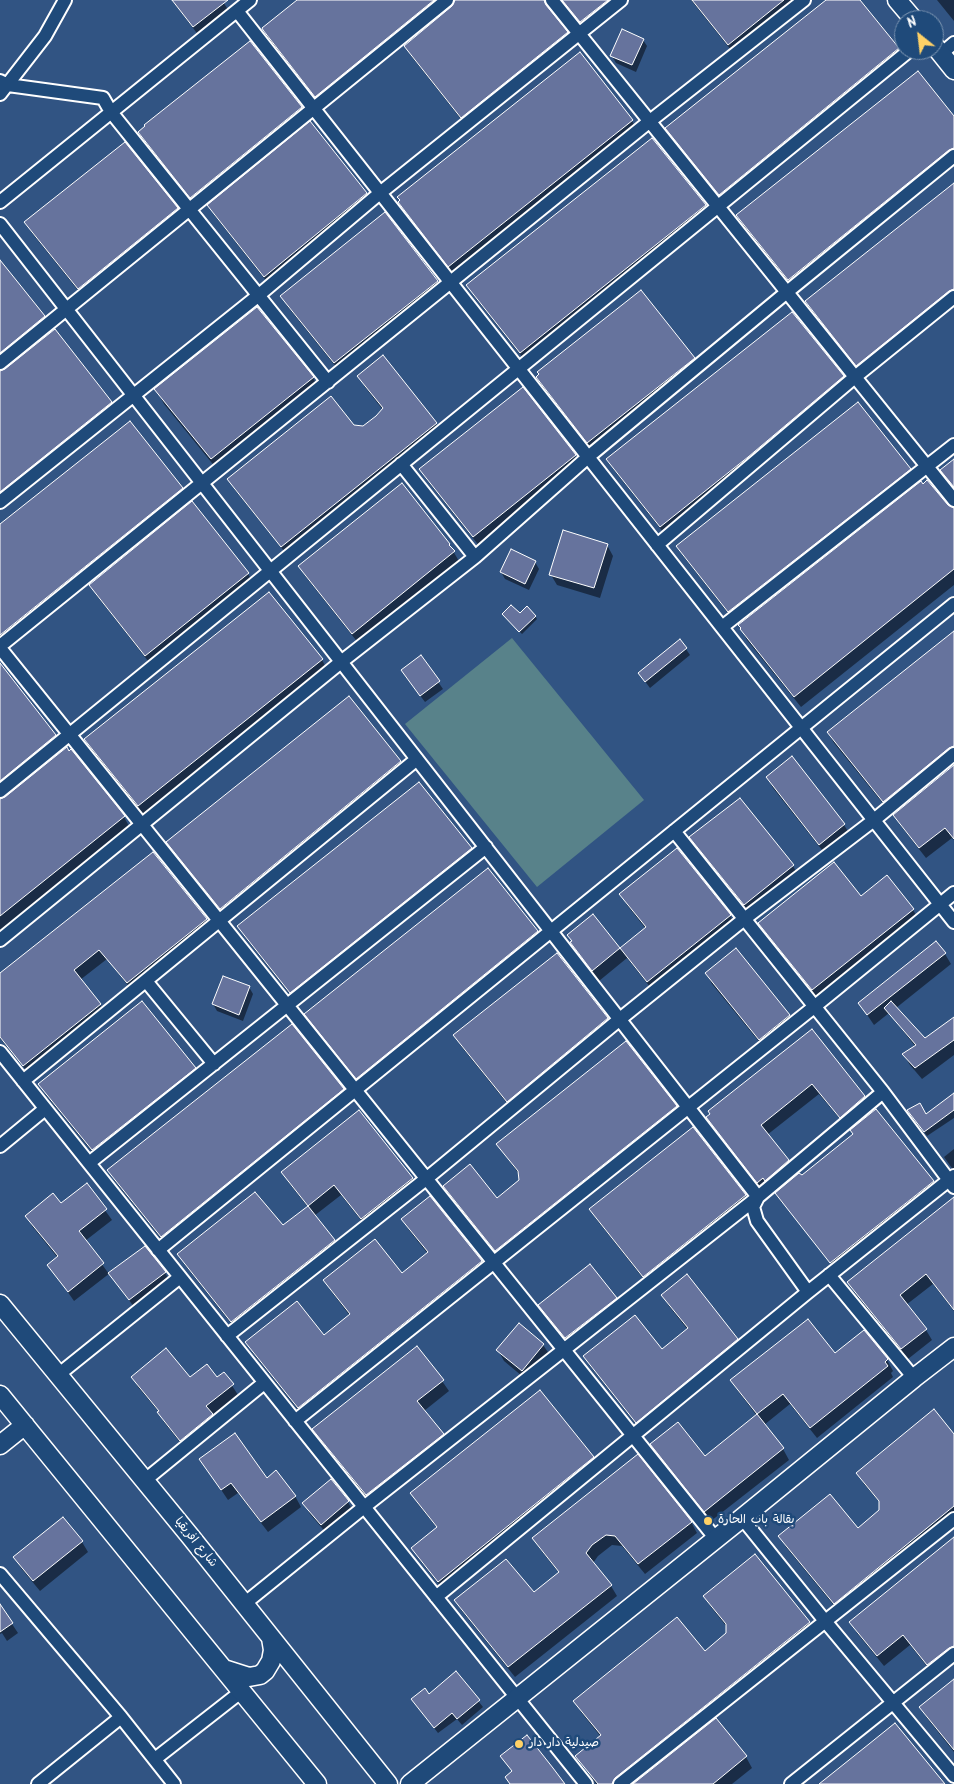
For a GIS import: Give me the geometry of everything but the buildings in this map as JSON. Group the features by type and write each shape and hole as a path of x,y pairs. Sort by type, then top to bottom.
{"street":[{"path":"3,87 45,36 65,0"},
{"path":"0,202 250,0"},
{"path":"0,363 447,0"},
{"path":"552,0 954,500"},
{"path":"0,502 259,295 380,193 621,0"},
{"path":"716,1539 0,647 650,121 804,0"},
{"path":"898,0 906,10"},
{"path":"236,11 954,922"},
{"path":"944,49 954,70"},
{"path":"0,791 898,60"},
{"path":"3,87 103,98 111,112 328,382"},
{"path":"0,940 341,662 475,557 588,457 786,292 954,156"},
{"path":"0,224 758,1197"},
{"path":"657,545 855,377 954,297"},
{"path":"722,627 954,445"},
{"path":"401,464 475,557"},
{"path":"158,1250 954,604"},
{"path":"227,1336 426,1179 743,920 874,820 954,754"},
{"path":"23,1081 417,759"},
{"path":"436,1597 829,1275 952,1181 674,831"},
{"path":"89,1164 486,847"},
{"path":"295,1421 689,1108 954,893"},
{"path":"146,981 214,1064"},
{"path":"0,1052 586,1784"},
{"path":"244,1604 563,1349 758,1197 883,1092"},
{"path":"0,1146 45,1109"},
{"path":"758,1197 753,1207 757,1221 808,1292"},
{"path":"829,1275 914,1378"},
{"path":"58,1375 180,1277"},
{"name":"شارع افريقيا","path":"0,1304 388,1784"},
{"path":"410,1784 954,1347"},
{"path":"144,1481 264,1383"},
{"path":"0,1395 317,1784"},
{"path":"0,1445 25,1425"},
{"path":"742,1518 954,1776"},
{"path":"620,1784 954,1519"},
{"path":"0,1574 156,1759 174,1784"},
{"path":"224,1670 249,1677 260,1675 266,1671 271,1661 273,1650 271,1638"},
{"path":"791,1784 954,1654"},
{"path":"156,1759 242,1692"},
{"path":"38,1784 121,1717"}],"green space":[{"path":"512,638 644,800 537,887 405,724"}],"place":[{"name":"بقالة باب الحارة","path":"708,1521"},
{"name":"صيدلية دار دار","path":"519,1744"}]}
